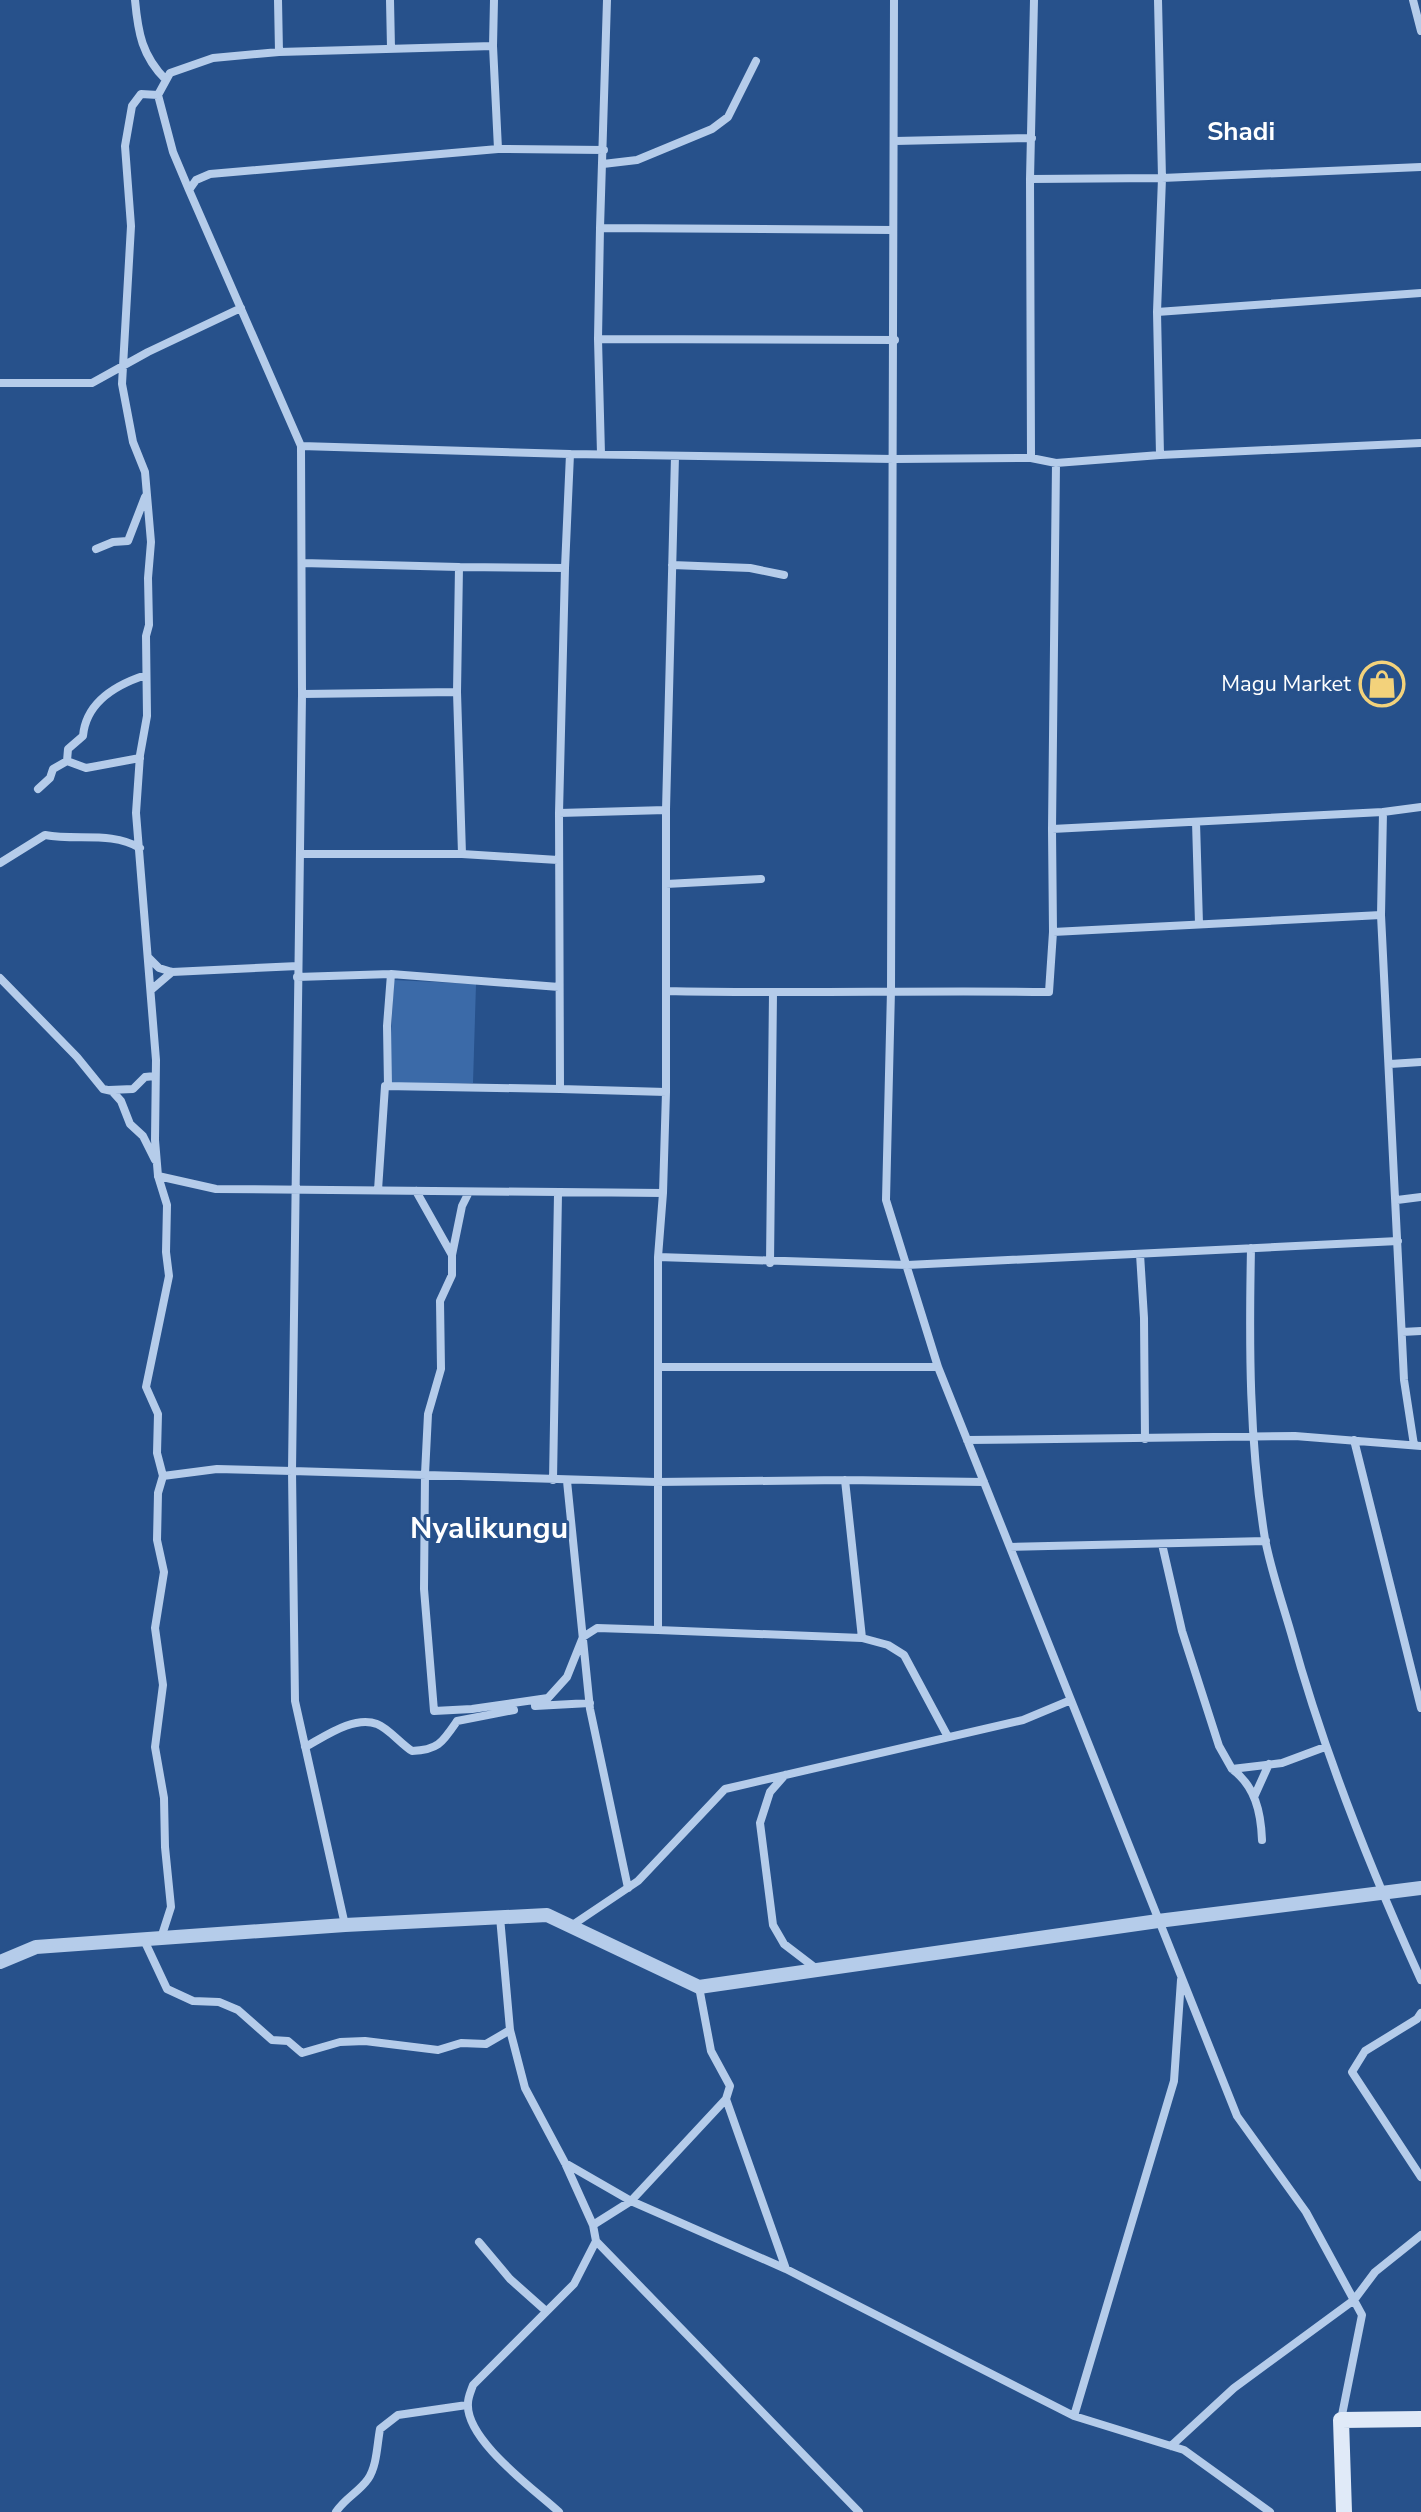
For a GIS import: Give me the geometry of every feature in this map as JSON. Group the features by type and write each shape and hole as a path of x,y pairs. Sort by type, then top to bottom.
{"main road":[{"path":"1344,2512 1341,2420 1421,2419"}],"street":[{"path":"135,0 143,46 150,64 166,80"},
{"path":"278,0 279,52"},
{"path":"390,0 391,48"},
{"path":"494,0 498,149"},
{"path":"601,454 598,339 607,0"},
{"path":"894,0 891,990 886,1200 938,1367 1237,2116 1306,2212 1362,2315 1341,2420"},
{"path":"1031,458 1030,179 1034,0"},
{"path":"1158,0 1162,178 1157,312 1160,455"},
{"path":"1413,0 1421,31"},
{"path":"345,1925 295,1701 292,1471 302,694 301,446 173,152 158,95 170,73 213,58 279,52 493,46"},
{"path":"603,164 637,160 712,129 728,117 756,61"},
{"path":"158,95 141,94 132,106 125,146 131,226 123,367 125,410 145,472 152,550 149,567 147,716 136,813 151,990 157,1164 167,1205 169,1276 146,1387 158,1414 157,1453 163,1476 158,1493 157,1540 164,1572 155,1628 163,1685 155,1747 164,1798 171,1907 161,1938"},
{"path":"895,141 1032,138"},
{"path":"189,190 196,180 210,174 498,149 604,150"},
{"path":"1030,179 1162,178 1421,167"},
{"path":"600,228 893,230"},
{"path":"1157,312 1421,293"},
{"path":"0,383 92,383 241,308"},
{"path":"598,339 895,340"},
{"path":"301,446 675,456 1031,458 1056,463 1421,443"},
{"path":"560,1089 558,860 570,454"},
{"path":"658,1630 658,1257 666,1092 666,810 675,456"},
{"path":"666,991 1049,992 1053,932 1056,463"},
{"path":"96,549 113,542 128,541 146,492"},
{"path":"302,563 565,568"},
{"path":"672,565 750,568 784,575"},
{"path":"459,567 457,692 462,854"},
{"path":"67,761 68,749 83,736 84,719 94,704 119,684 146,675"},
{"path":"302,694 457,692"},
{"path":"38,789 50,778 53,769 67,761 86,768 140,758"},
{"path":"1052,829 1383,812 1421,807"},
{"path":"559,813 666,810"},
{"path":"967,1440 1252,1439 1295,1436 1417,1445 1404,1380 1381,915 1383,812"},
{"path":"1196,822 1199,924"},
{"path":"0,863 45,835 107,837 126,840 140,848"},
{"path":"300,854 462,854 558,860"},
{"path":"666,884 761,879"},
{"path":"1053,932 1381,915"},
{"path":"148,958 159,968 172,972 298,966"},
{"path":"151,990 172,972"},
{"path":"297,977 391,974 559,987"},
{"path":"388,1086 387,1026 391,974"},
{"path":"0,978 77,1057 103,1089 121,1101 130,1124 143,1136 157,1164"},
{"path":"770,1263 773,993"},
{"path":"1390,1064 1421,1062"},
{"path":"108,1091 133,1089 145,1077 155,1076"},
{"path":"378,1190 385,1086 666,1092"},
{"path":"158,1176 216,1189 663,1193"},
{"path":"416,1191 452,1255"},
{"path":"469,1192 456,1227 452,1275 440,1301 441,1369 428,1414 424,1580 434,1711 548,1698 567,1677 583,1637 597,1628 862,1638 888,1645 904,1655 948,1737"},
{"path":"553,1480 558,1194"},
{"path":"1397,1200 1421,1197"},
{"path":"658,1257 770,1263 907,1265 1398,1241"},
{"path":"1251,1248 1249,1358 1252,1439 1266,1541 1314,1718 1381,1894 1421,1980"},
{"path":"1140,1254 1145,1439"},
{"path":"1402,1332 1421,1331"},
{"path":"658,1367 938,1367"},
{"path":"1354,1440 1421,1708"},
{"path":"163,1476 217,1469 567,1481 984,1482"},
{"path":"845,1480 862,1638"},
{"path":"567,1481 590,1703 628,1888"},
{"path":"1010,1547 1266,1541"},
{"path":"1162,1544 1182,1631 1219,1746 1232,1769 1245,1779 1254,1797 1261,1814 1262,1840"},
{"path":"571,1926 638,1881 725,1789 1023,1720 1071,1700"},
{"path":"305,1747 361,1722 378,1724 412,1751 432,1750 445,1739 457,1721 542,1705 590,1703"},
{"path":"1232,1769 1282,1763 1325,1747"},
{"path":"1254,1797 1269,1764"},
{"path":"785,1775 770,1792 760,1823 773,1925 784,1944 819,1970"},
{"path":"0,1962 36,1947 345,1925 547,1915 699,1987 1158,1921 1421,1888"},
{"path":"500,1917 510,2030 525,2088 565,2163 593,2225 596,2241 859,2512"},
{"path":"144,1940 167,1989 193,2001 219,2002 238,2010 272,2040 288,2041 302,2053 340,2042 365,2041 438,2050 461,2043 486,2044 510,2030"},
{"path":"1074,2416 1174,2081 1181,1977"},
{"path":"593,2225 631,2201 726,2099 730,2086 711,2051 699,1987"},
{"path":"1421,2013 1417,2019 1365,2051 1352,2072 1421,2177"},
{"path":"726,2099 786,2269"},
{"path":"565,2163 631,2201 786,2269 1074,2416 1184,2450 1270,2512"},
{"path":"1171,2446 1234,2388 1354,2300 1375,2272 1421,2235"},
{"path":"559,2512 487,2447 474,2427 467,2405 473,2385 574,2284 596,2241"},
{"path":"479,2242 510,2279 546,2311"},
{"path":"336,2512 344,2500 366,2482 373,2470 380,2429 398,2415 467,2405"}],"shaded area":[{"path":"394,980 476,984 473,1083 388,1086"}],"place":[{"name":"Magu Market","path":"1382,684"}],"district":[{"name":"Shadi","path":"1241,131"},
{"name":"Nyalikungu","path":"489,1528"}]}
